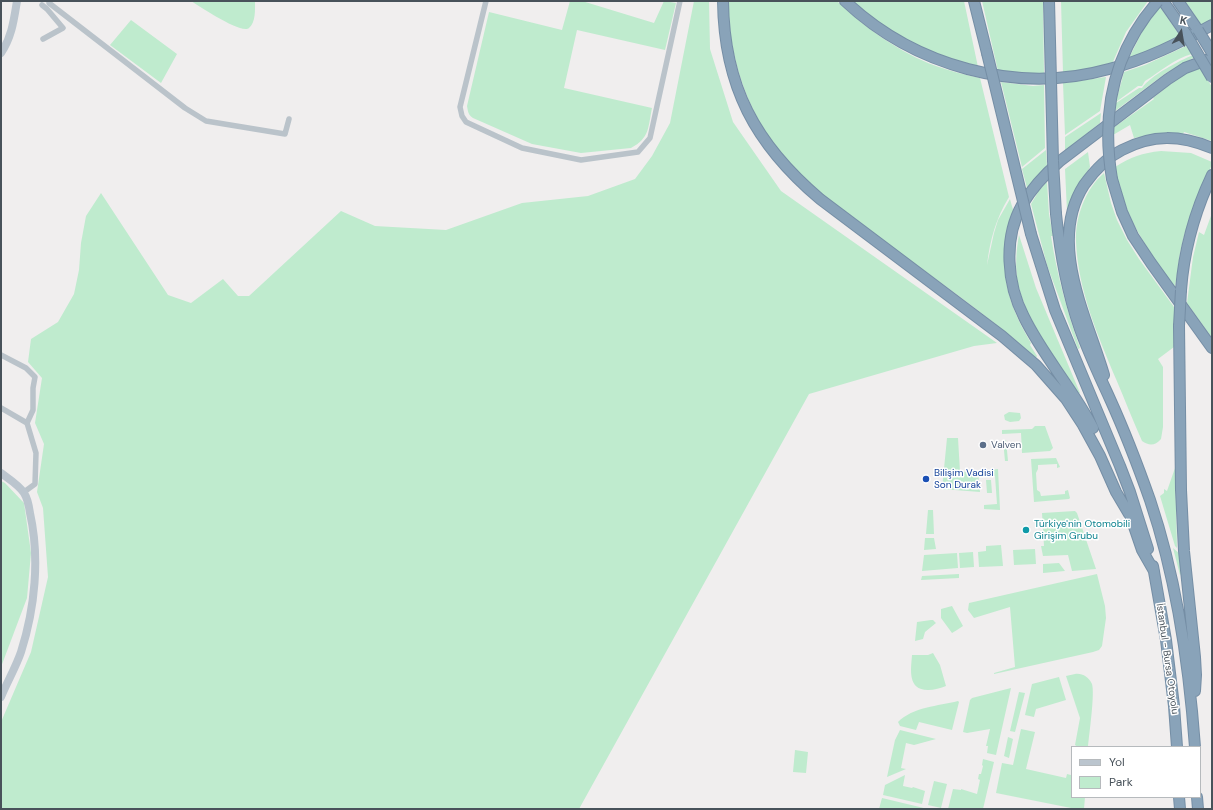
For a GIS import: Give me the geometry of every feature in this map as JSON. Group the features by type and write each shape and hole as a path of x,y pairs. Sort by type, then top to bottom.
{"highway":[{"path":"845,1 871,23 894,39 928,56 953,65 1015,77 1057,77 1108,70 1147,57 1212,25"},
{"path":"974,1 1031,234 1055,310 1104,425 1130,492 1154,571"},
{"path":"1049,1 1053,161 1056,214 1062,260 1074,310 1093,364 1109,398 1140,474 1165,550 1182,626 1192,707"},
{"path":"1158,1 1135,33 1119,65 1114,81 1109,107 1107,137 1112,179 1122,212 1133,236 1154,268 1212,348"},
{"path":"1163,1 1186,34 1212,78"},
{"path":"1178,1 1212,52"},
{"path":"723,6 724,33 728,55 738,91 752,122 776,156 792,175 820,199 991,327 1026,355 1047,376 1066,399 1087,431 1116,492 1129,514"},
{"path":"1154,571 1142,550 1108,460 1089,422 1034,335 1019,306 1010,268 1010,246 1022,206 1042,179 1060,162 1168,79 1185,68 1212,58"},
{"path":"1109,398 1098,357 1076,290 1071,263 1069,238 1070,227 1077,200 1087,180 1102,164 1115,154 1136,143 1156,139 1172,138 1198,142 1212,148"},
{"path":"1192,707 1196,675 1182,520 1181,290 1184,264 1192,229 1200,203 1211,176"},
{"name":"İstanbul - Bursa Otoyolu","path":"1154,571 1166,640 1177,746"},
{"name":"İstanbul - Bursa Otoyolu","path":"1192,707 1195,746"},
{"path":"1180,798 1180,809"},
{"path":"1198,798 1198,809"}],"main road":[{"path":"1,53 6,46 12,29 17,1"},
{"path":"1,473 24,492 27,499 34,530 35,579 30,614 20,653 1,697"}],"street":[{"path":"486,1 460,107 462,116 466,122 522,148 581,160 638,152 650,138 680,1"},
{"path":"43,39 63,28 47,9 47,2"},
{"path":"47,2 185,108 206,121 285,134 289,119"},
{"path":"1,355 26,368 35,377 33,388 33,410 27,423 36,453 35,484 24,492"},
{"path":"1,408 27,423"}],"green space":[{"path":"191,1 255,1 255,15 249,28 245,29 220,19"},
{"path":"570,1 582,1 654,23 664,1 676,3 665,50 577,30 564,88 652,108 649,126 645,136 631,148 581,153 532,144 473,118 468,113 467,106 489,12 562,30"},
{"path":"694,1 709,1 710,49 733,122 781,191 997,343 974,346 809,394 579,809 1,809 1,722 31,652 48,577 43,508 37,492 44,444 35,423 42,378 28,362 31,339 58,322 74,294 79,270 81,243 86,216 101,193 168,295 191,303 223,279 238,296 249,296 341,211 375,226 446,230 522,203 588,196 635,179 652,156 670,123"},
{"path":"728,1 837,1 871,30 909,54 941,68 980,78 1009,197 1000,213 994,230 987,265 998,220 1010,199 1015,217 1006,250 1005,275 1014,310 1031,343 1030,345 1037,356 1036,358 996,324 821,193 787,162 759,121 748,98 733,51"},
{"path":"850,1 964,1 978,67 933,53 892,32"},
{"path":"982,1 1043,1 1044,74 998,71"},
{"path":"1061,1 1148,1 1126,32 1112,64 1063,73"},
{"path":"1185,1 1212,1 1212,21 1202,26"},
{"path":"1160,7 1181,37 1128,60 1144,28"},
{"path":"131,20 177,54 161,83 110,45"},
{"path":"1186,46 1192,54 1168,66 1145,81 1142,86 1138,86 1116,102 1124,72 1145,65"},
{"path":"1193,55 1195,57 1166,73 1115,111 1116,103 1139,88 1142,88 1152,78 1166,69"},
{"path":"1199,66 1212,87 1212,141 1184,132 1183,134 1165,133 1134,138 1130,125 1113,135 1113,128 1154,99 1153,98 1186,72"},
{"path":"1106,77 1100,111 1065,135 1063,83"},
{"path":"1001,82 1033,86 1044,85 1045,148 1022,167"},
{"path":"1101,113 1100,123 1065,151 1065,137"},
{"path":"1046,150 1047,165 1027,188 1022,169"},
{"path":"1161,151 1191,153 1212,162 1200,189 1185,233 1175,287 1142,239 1128,212 1115,167 1137,156"},
{"path":"1088,152 1090,167 1074,194 1067,212 1065,169"},
{"path":"1104,173 1111,203 1117,220 1127,240 1174,307 1174,347 1158,359 1163,367 1163,427 1161,439 1152,444 1147,444 1142,441 1135,426 1096,329 1081,278 1076,242 1077,223 1082,204 1091,187"},
{"path":"1047,182 1049,214 1053,236 1051,236 1053,250 1063,293 1080,348 1078,349 1047,265 1031,204 1040,189"},
{"path":"1212,213 1212,338 1187,303 1193,257 1199,232 1204,235"},
{"path":"1019,235 1036,288 1080,393 1035,326 1022,298 1016,271"},
{"path":"1009,412 1020,413 1021,418 1019,421 1010,422 1005,420 1004,415"},
{"path":"1035,426 1045,426 1053,448 1050,451 1022,453 1021,433 1002,434 1002,430 1032,429"},
{"path":"947,438 958,438 960,472 978,471 980,492 942,489"},
{"path":"1003,440 1006,440 1008,461 1005,461"},
{"path":"1056,458 1060,467 1057,468 1057,464 1038,465 1036,473 1037,490 1040,492 1041,496 1065,494 1065,491 1068,490 1070,498 1034,502 1031,459"},
{"path":"1175,468 1177,548 1175,546 1160,496 1164,493 1164,489 1167,491"},
{"path":"998,469 1000,510 984,509 984,505 997,504 995,476 982,477 981,471"},
{"path":"986,480 991,480 992,493 987,493"},
{"path":"1,481 5,483 24,503 31,553 27,598 1,667"},
{"path":"928,510 933,510 934,534 926,534"},
{"path":"1075,511 1096,569 1072,571 1068,555 1043,556 1041,546 1044,546 1042,513"},
{"path":"925,538 934,538 936,549 924,550"},
{"path":"1001,545 1003,566 979,567 978,552 986,551 986,546"},
{"path":"1173,548 1180,554 1182,572 1180,575"},
{"path":"1035,549 1036,564 1014,565 1013,550"},
{"path":"973,552 974,567 960,568 959,553"},
{"path":"957,553 958,568 922,571 924,555"},
{"path":"1059,563 1065,571 1043,573 1043,564"},
{"path":"959,574 959,578 921,580 922,576"},
{"path":"1097,574 1105,606 1106,618 1102,646 1099,650 994,674 1015,667 1010,607 974,618 968,610 969,603"},
{"path":"952,606 963,626 952,633 941,618 941,609"},
{"path":"933,620 936,623 925,632 923,639 915,641 917,622"},
{"path":"933,653 940,665 946,686 933,690 921,689 913,683 911,672 912,655 928,655"},
{"path":"1080,674 1089,679 1092,684 1092,705 1088,746 1075,745 1080,718 1066,676"},
{"path":"1059,677 1066,700 1036,709 1034,717 1025,715 1032,684"},
{"path":"1011,688 996,755 987,753 988,746 986,746 990,729 967,733 963,732 970,700 972,698"},
{"path":"1019,692 1025,693 1015,732 1010,731"},
{"path":"958,701 952,730 919,722 916,730 900,726 898,722 904,717 918,710"},
{"path":"1021,729 1035,732 1026,769 1066,778 1067,774 1071,775 1071,798 1085,798 1084,809 1076,809 996,793 1002,763 1013,765"},
{"path":"900,730 936,739 914,745 906,743 901,768 906,769 887,777 895,740"},
{"path":"1008,737 1013,739 1009,758 1004,756"},
{"path":"795,750 808,752 806,773 793,772"},
{"path":"983,759 994,762 983,809 948,809 953,789 961,789 977,794 980,780 978,779 983,766"},
{"path":"905,775 903,786 913,787 925,791 922,804 883,795 885,785"},
{"path":"934,781 947,784 941,808 928,805"},
{"path":"882,798 928,809 879,809"}],"place":[{"name":"Valven","path":"983,445"},
{"name":"Bilişim Vadisi Son Durak","path":"926,479"},
{"name":"Türkiye'nin Otomobili Girişim Grubu","path":"1026,530"}]}
